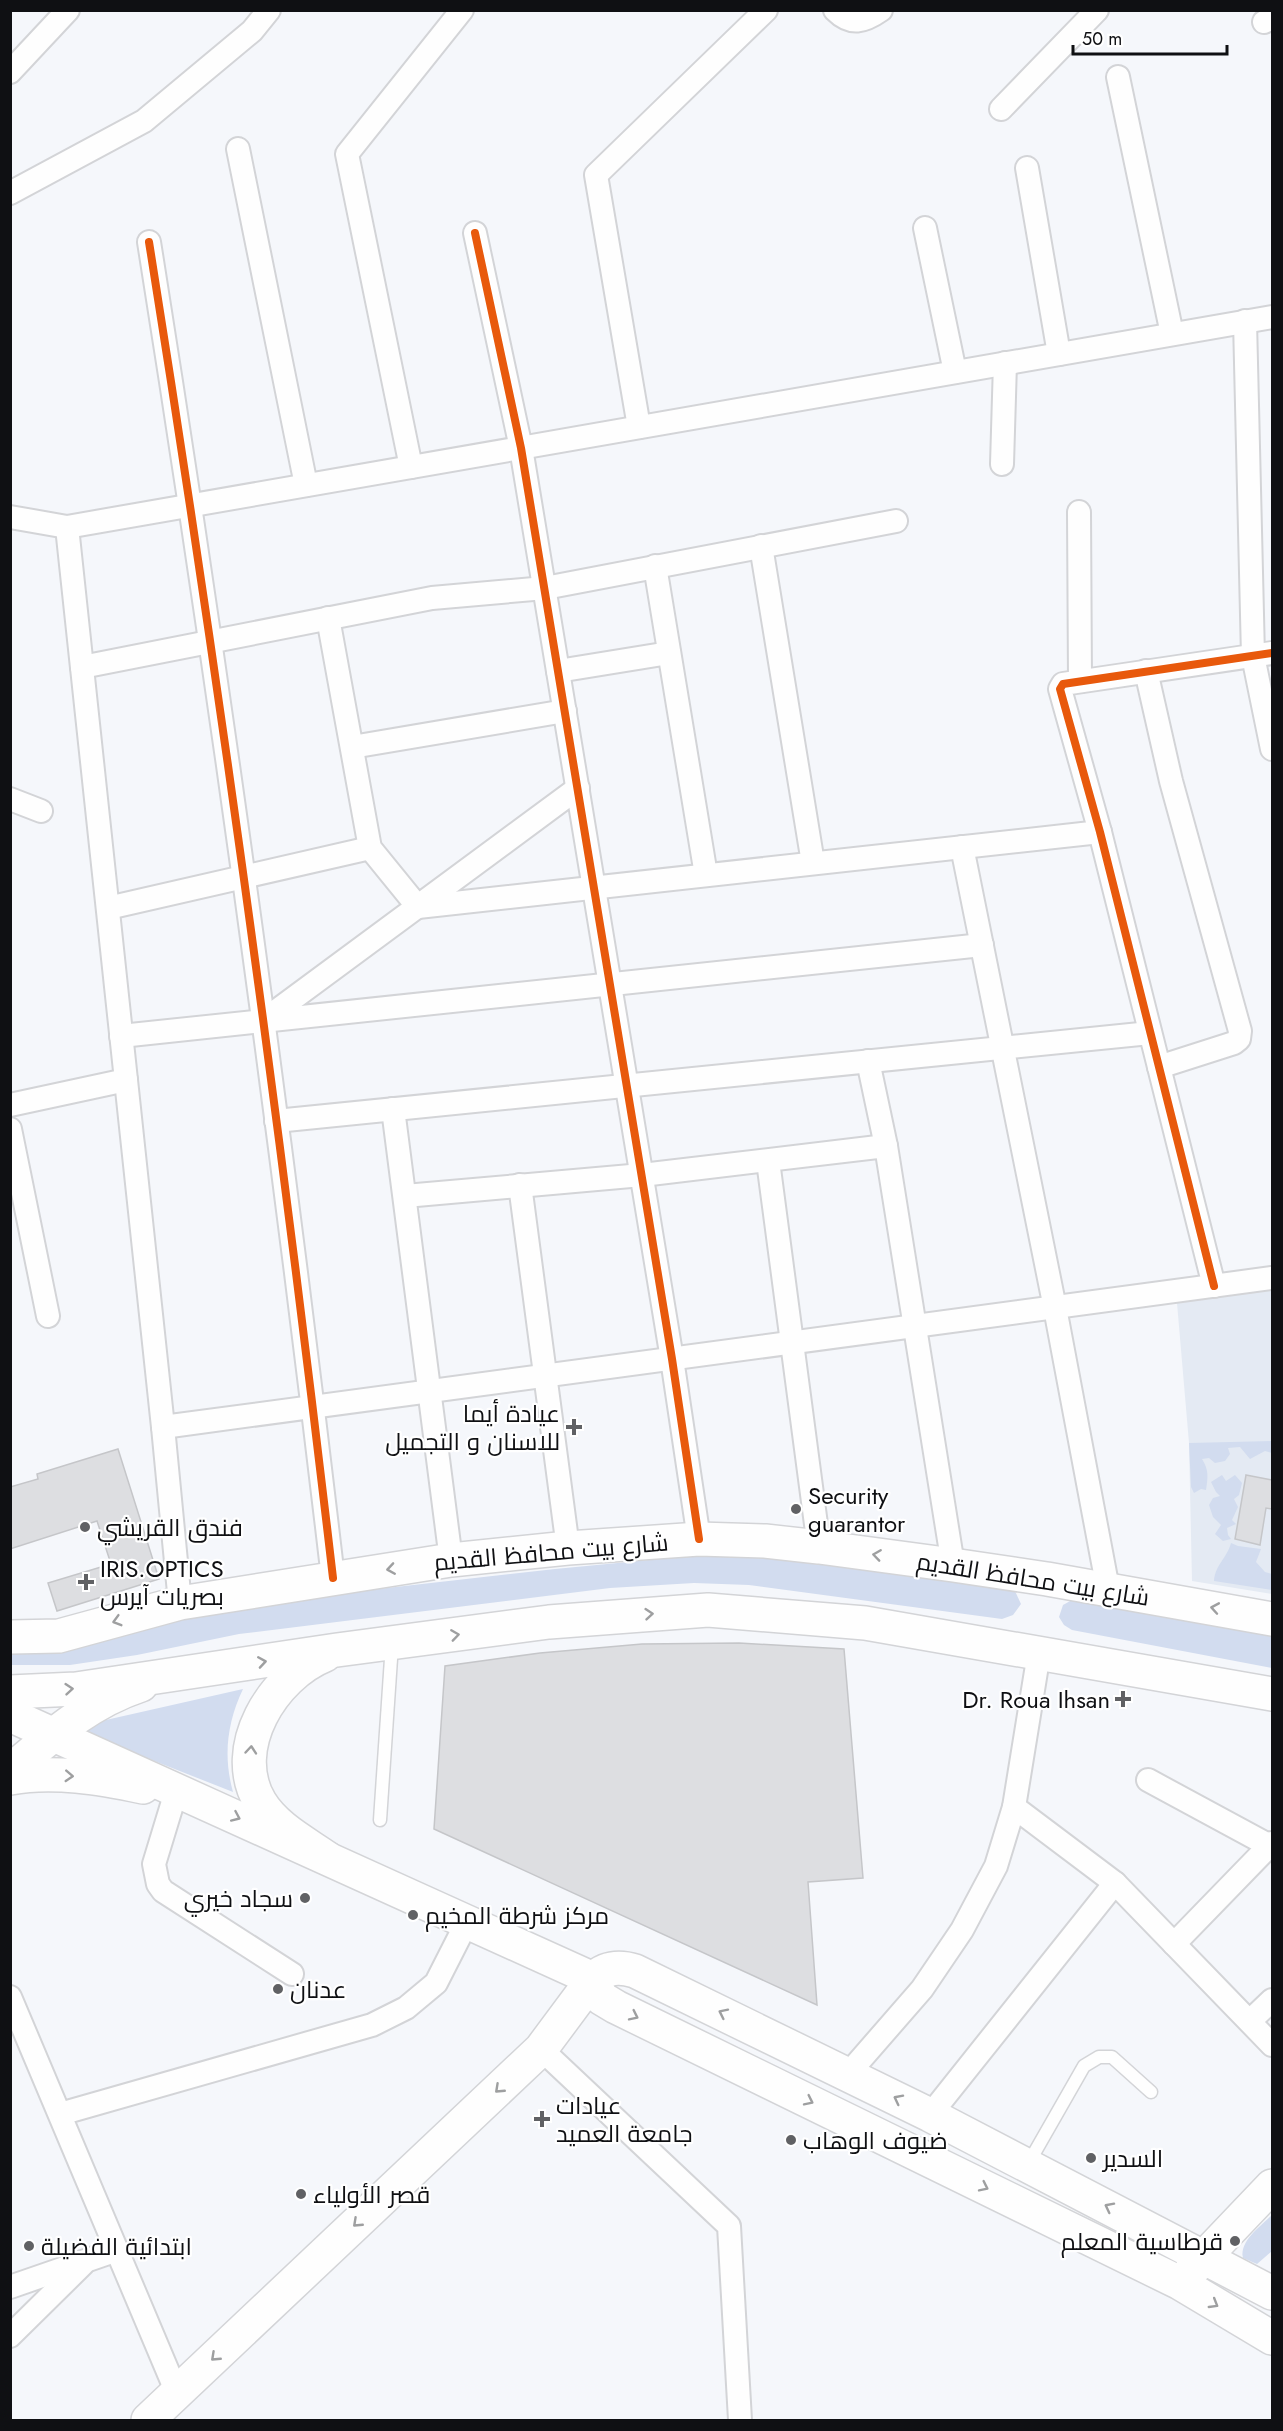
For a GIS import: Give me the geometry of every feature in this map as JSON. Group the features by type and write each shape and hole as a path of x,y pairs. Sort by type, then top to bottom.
{"main road":[{"name":"شارع بيت محافظ القديم","path":"10,1637 59,1636 180,1604 451,1560 568,1548 699,1539 765,1541 952,1565 1108,1589 1272,1619"},
{"path":"10,1692 76,1689 337,1650 549,1622 708,1610 865,1623 1272,1694"},
{"path":"327,1858 272,1818 260,1802 252,1786 250,1752 259,1718 270,1701 306,1665 337,1650"},
{"path":"10,1771 84,1711 137,1686 168,1677"},
{"path":"10,1714 189,1798 593,1979 601,1998 616,2007 1180,2283 1272,2338"},
{"path":"10,1778 33,1775 82,1777 118,1782 189,1798"},
{"path":"148,2421 541,2049 600,1972 622,1967 635,1971 930,2115 1272,2292 1244,2321"},
{"path":"1180,2283 1272,2186"}],"street":[{"path":"10,72 68,10"},
{"path":"10,194 144,121 252,31 269,10"},
{"path":"411,466 347,154 462,10"},
{"path":"639,427 596,175 766,10"},
{"path":"834,10 851,22 866,21 882,10"},
{"path":"1001,109 1085,15"},
{"path":"1118,77 1172,334"},
{"path":"238,149 306,485"},
{"path":"1027,168 1059,354"},
{"path":"925,228 955,372"},
{"path":"475,232 521,448 545,588 672,1359 699,1539"},
{"path":"149,242 191,504 263,1021 333,1578"},
{"path":"10,517 67,527 1272,316"},
{"path":"1245,321 1263,655 1272,749"},
{"path":"1002,464 1005,363"},
{"path":"1079,512 1080,681"},
{"path":"82,667 432,598 545,588 896,521"},
{"path":"67,527 180,1604"},
{"path":"761,546 813,863"},
{"path":"655,566 706,875"},
{"path":"328,618 370,848 418,906"},
{"path":"558,671 669,653"},
{"path":"1214,1286 1100,832 1060,689 1063,684 1080,681 1263,655"},
{"path":"1146,671 1171,781 1240,1031 1239,1039 1234,1043 1159,1067"},
{"path":"352,747 565,711"},
{"path":"263,1021 578,788"},
{"path":"10,799 41,811"},
{"path":"418,906 1100,832"},
{"path":"962,847 1055,1308 1108,1589"},
{"path":"108,908 370,848"},
{"path":"121,1036 982,945"},
{"path":"276,1121 1150,1033"},
{"path":"868,1061 886,1146 952,1565"},
{"path":"10,1105 126,1080"},
{"path":"393,1109 451,1560"},
{"path":"11,1132 48,1316"},
{"path":"405,1196 642,1175 886,1146"},
{"path":"768,1161 794,1343 819,1547"},
{"path":"520,1185 568,1548"},
{"path":"163,1427 1272,1278"},
{"path":"848,2074 922,1989 962,1930 996,1866 1014,1807 1039,1653"},
{"path":"1148,1780 1271,1844 1174,1944"},
{"path":"189,1798 154,1864 158,1884 163,1891 292,1974"},
{"path":"1014,1807 1115,1883 1272,2045"},
{"path":"930,2115 1115,1883"},
{"path":"60,2114 372,2025 405,2008 436,1983 467,1922"},
{"path":"10,1997 177,2393"},
{"path":"1250,2021 1272,2000"},
{"path":"541,2049 729,2226 740,2421"},
{"path":"10,2286 117,2250"},
{"path":"10,2336 87,2260"}],"lane":[{"path":"380,1820 392,1643"},
{"path":"1027,2165 1084,2067 1099,2057 1112,2056 1151,2092"}],"shaded area":[{"path":"1272,1289 1272,1594 1192,1581 1189,1443 1177,1303"},
{"path":"1272,1441 1272,1453 1265,1451 1250,1459 1240,1447 1228,1448 1230,1454 1225,1461 1215,1463 1209,1458 1202,1459 1207,1474 1206,1490 1201,1489 1194,1493 1191,1487 1189,1443"},
{"path":"1222,1475 1226,1481 1235,1475 1242,1483 1239,1495 1234,1499 1238,1507 1232,1520 1236,1524 1227,1528 1231,1539 1223,1541 1215,1534 1221,1525 1213,1517 1209,1505 1213,1498 1220,1496 1211,1482"},
{"path":"1231,1543 1261,1549 1256,1562 1265,1572 1272,1574 1272,1590 1214,1581"},
{"path":"737,1556 834,1564 1014,1589 1021,1604 1013,1615 1002,1619 749,1585 694,1583 610,1588 239,1634 137,1655 70,1665 11,1665 11,1653 235,1609 378,1589 555,1569 680,1557"},
{"path":"1072,1600 1272,1634 1272,1668 1072,1630 1064,1625 1059,1617 1063,1605"},
{"path":"243,1689 233,1714 228,1740 228,1766 233,1792 96,1738 87,1729 97,1722"},
{"path":"1272,2215 1272,2251 1257,2264 1243,2258 1244,2246 1248,2240"}],"building":[{"path":"118,1449 159,1579 57,1611 48,1583 111,1564 97,1521 10,1549 10,1487 38,1479 37,1474"},
{"path":"1246,1475 1272,1480 1272,1509 1266,1508 1260,1545 1235,1539"},
{"path":"739,1643 844,1649 863,1878 808,1882 817,2005 434,1829 445,1666 540,1653 642,1644"}],"cycle path":[{"path":"475,233 521,448 672,1359 699,1539"},
{"path":"149,242 225,742 292,1244 333,1578"},
{"path":"1214,1286 1100,832 1060,689 1063,684 1272,653"}],"place":[{"name":"عيادة أيما للاسنان و التجميل","path":"574,1427"},
{"name":"Security guarantor","path":"796,1509"},
{"name":"فندق القريشي","path":"85,1527"},
{"name":"IRIS.OPTICS بصريات آيرس","path":"86,1582"},
{"name":"Dr. Roua Ihsan","path":"1123,1699"},
{"name":"سجاد خيري","path":"305,1898"},
{"name":"مركز شرطة المخيم","path":"413,1915"},
{"name":"عدنان","path":"278,1989"},
{"name":"عيادات جامعة العميد","path":"542,2119"},
{"name":"ضيوف الوهاب","path":"791,2140"},
{"name":"السدير","path":"1091,2158"},
{"name":"قصر الأولياء","path":"301,2194"},
{"name":"قرطاسية المعلم","path":"1235,2241"},
{"name":"ابتدائية الفضيلة","path":"29,2246"}]}
